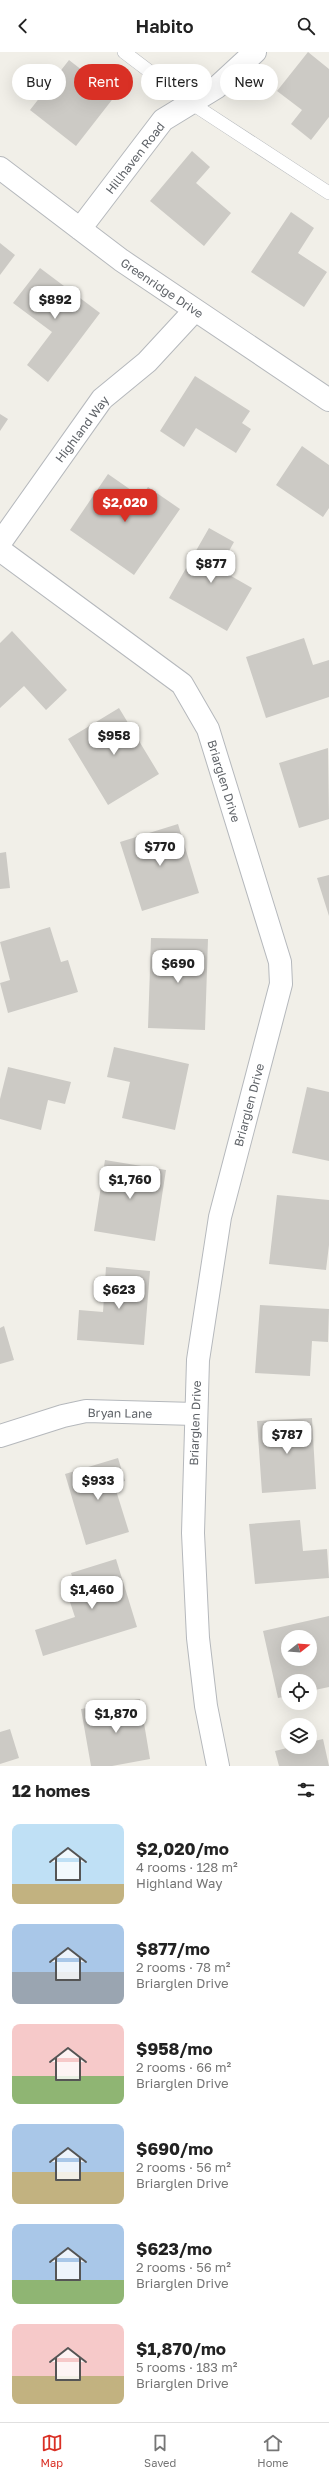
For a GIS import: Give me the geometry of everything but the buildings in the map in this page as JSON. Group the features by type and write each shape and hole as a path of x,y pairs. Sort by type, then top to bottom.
{"street":[{"name":"Hillhaven Road","path":"80,229 163,120 217,87 255,52"},
{"name":"Greenridge Drive","path":"0,168 121,260 329,400"},
{"name":"Highland Way","path":"0,543 102,399 147,362 195,310"},
{"name":"Briarglen Drive","path":"0,550 182,684 208,728 280,962 280,984 220,1217 198,1360 195,1414 193,1533 198,1638 206,1706 218,1766"},
{"name":"Bryan Lane","path":"0,1436 62,1416 86,1411 195,1414"}],"lane":[{"path":"124,52 191,103 329,193"}]}
